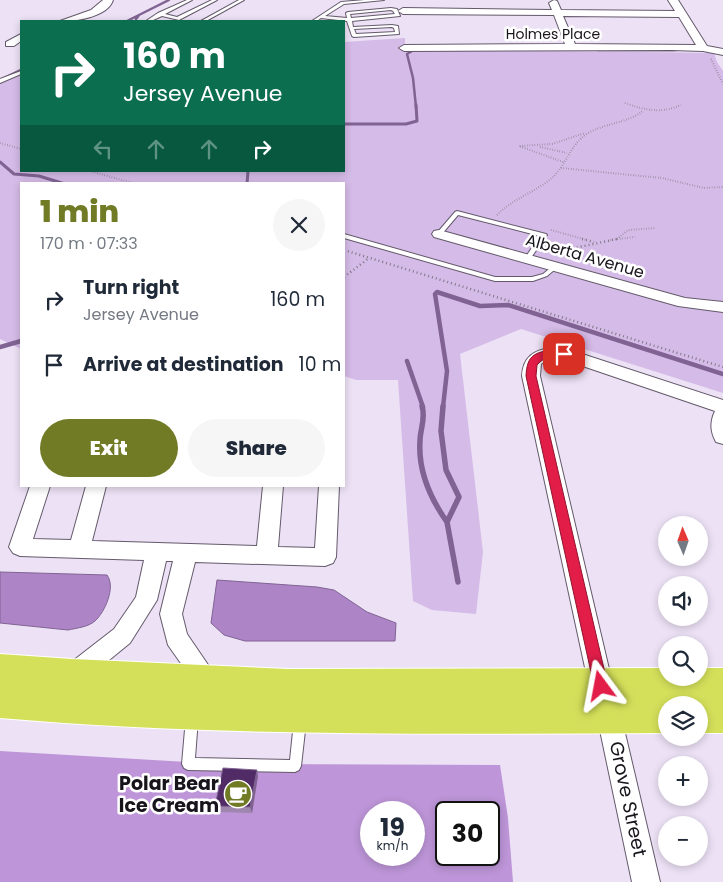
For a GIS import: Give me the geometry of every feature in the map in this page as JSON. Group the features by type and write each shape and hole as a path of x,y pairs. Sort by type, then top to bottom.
{"highway":[{"path":"0,670 72,676 605,701 658,714"},
{"path":"0,701 192,713 301,715 605,701 723,685"},
{"path":"708,715 723,715"}],"street":[{"path":"68,20 99,10 107,4 108,0"},
{"path":"552,0 571,48"},
{"path":"673,0 705,49"},
{"path":"403,11 683,14"},
{"path":"10,44 20,38"},
{"name":"Holmes Place","path":"404,48 705,49 723,52"},
{"name":"Alberta Avenue","path":"438,234 531,254 556,266 684,303 712,308 723,307"},
{"name":"Grove Street","path":"646,882 530,368 536,359 545,354 564,354 723,407"},
{"path":"723,413 720,428 723,437"},
{"path":"40,487 20,547 325,557 329,487"},
{"path":"79,549 96,487"},
{"path":"267,554 273,487"},
{"path":"72,676 122,636 146,600 158,552"},
{"path":"186,553 171,614 176,638 207,681"}],"lane":[{"path":"150,20 190,0"},
{"path":"160,14 177,19 215,0"},
{"path":"205,20 242,0"},
{"path":"316,20 343,3 382,0"},
{"path":"320,18 349,20 394,17 398,15 395,10 391,9 348,13 349,20 351,28 354,36 397,33 396,26 351,28"},
{"path":"0,82 20,72"},
{"path":"438,234 457,213 544,235 531,254"},
{"path":"345,236 495,279 533,279 545,275 556,266"},
{"path":"192,713 188,764 294,766 301,715"}],"path":[{"path":"705,49 712,57 716,72 723,84"},
{"path":"625,104 643,111 668,111 681,105"},
{"path":"563,162 542,156 519,146 552,144 636,116 643,111"},
{"path":"497,216 514,199 550,179 560,168 567,153 583,136 590,132"},
{"path":"0,142 20,149"},
{"path":"537,146 567,153"},
{"path":"560,168 662,178 704,188 723,187"},
{"path":"94,172 129,182"},
{"path":"617,239 619,234 631,230 656,228"},
{"path":"531,254 561,251 600,240 635,238"},
{"path":"345,250 723,367"},
{"path":"345,276 369,258"}],"shaded area":[{"path":"405,38 405,49 714,53 723,71 723,393 521,329 460,354 483,552 476,614 432,610 413,601 398,380 356,380 345,376 345,182 20,182 20,349 0,339 0,83 20,73 20,172 345,172 345,42"},
{"path":"0,572 107,575 110,592 106,606 99,617 92,623 82,627 68,630 0,623"},
{"path":"217,580 317,587 334,590 367,612 396,623 395,641 245,641 224,635 211,623"},
{"path":"0,751 221,764 500,765 508,818 513,882 0,882"}],"building":[{"name":"Polar Bear Ice Cream","path":"223,768 257,770 250,807 215,806"}],"waterway":[{"path":"139,15 169,0"},
{"path":"129,20 139,15"},
{"path":"136,19 139,15"},
{"path":"598,50 675,50"},
{"path":"412,51 407,54 413,78 416,107"},
{"path":"0,80 20,70"},
{"path":"345,124 406,124 417,121 416,105"},
{"path":"0,162 14,174 39,176 58,182"},
{"path":"247,182 248,172"},
{"path":"443,407 447,371 435,294 437,292 480,306 508,305 723,374"},
{"path":"0,347 20,341"},
{"path":"407,361 423,407"},
{"path":"422,406 423,420 420,452 423,473 430,494 447,522"},
{"path":"443,406 441,431 446,470 459,497 447,522"},
{"path":"447,522 458,582"}],"place":[{"name":"Polar Bear Ice Cream","path":"238,794"}],"route":[{"path":"564,354 554,352 539,356 530,368 601,686"}]}
